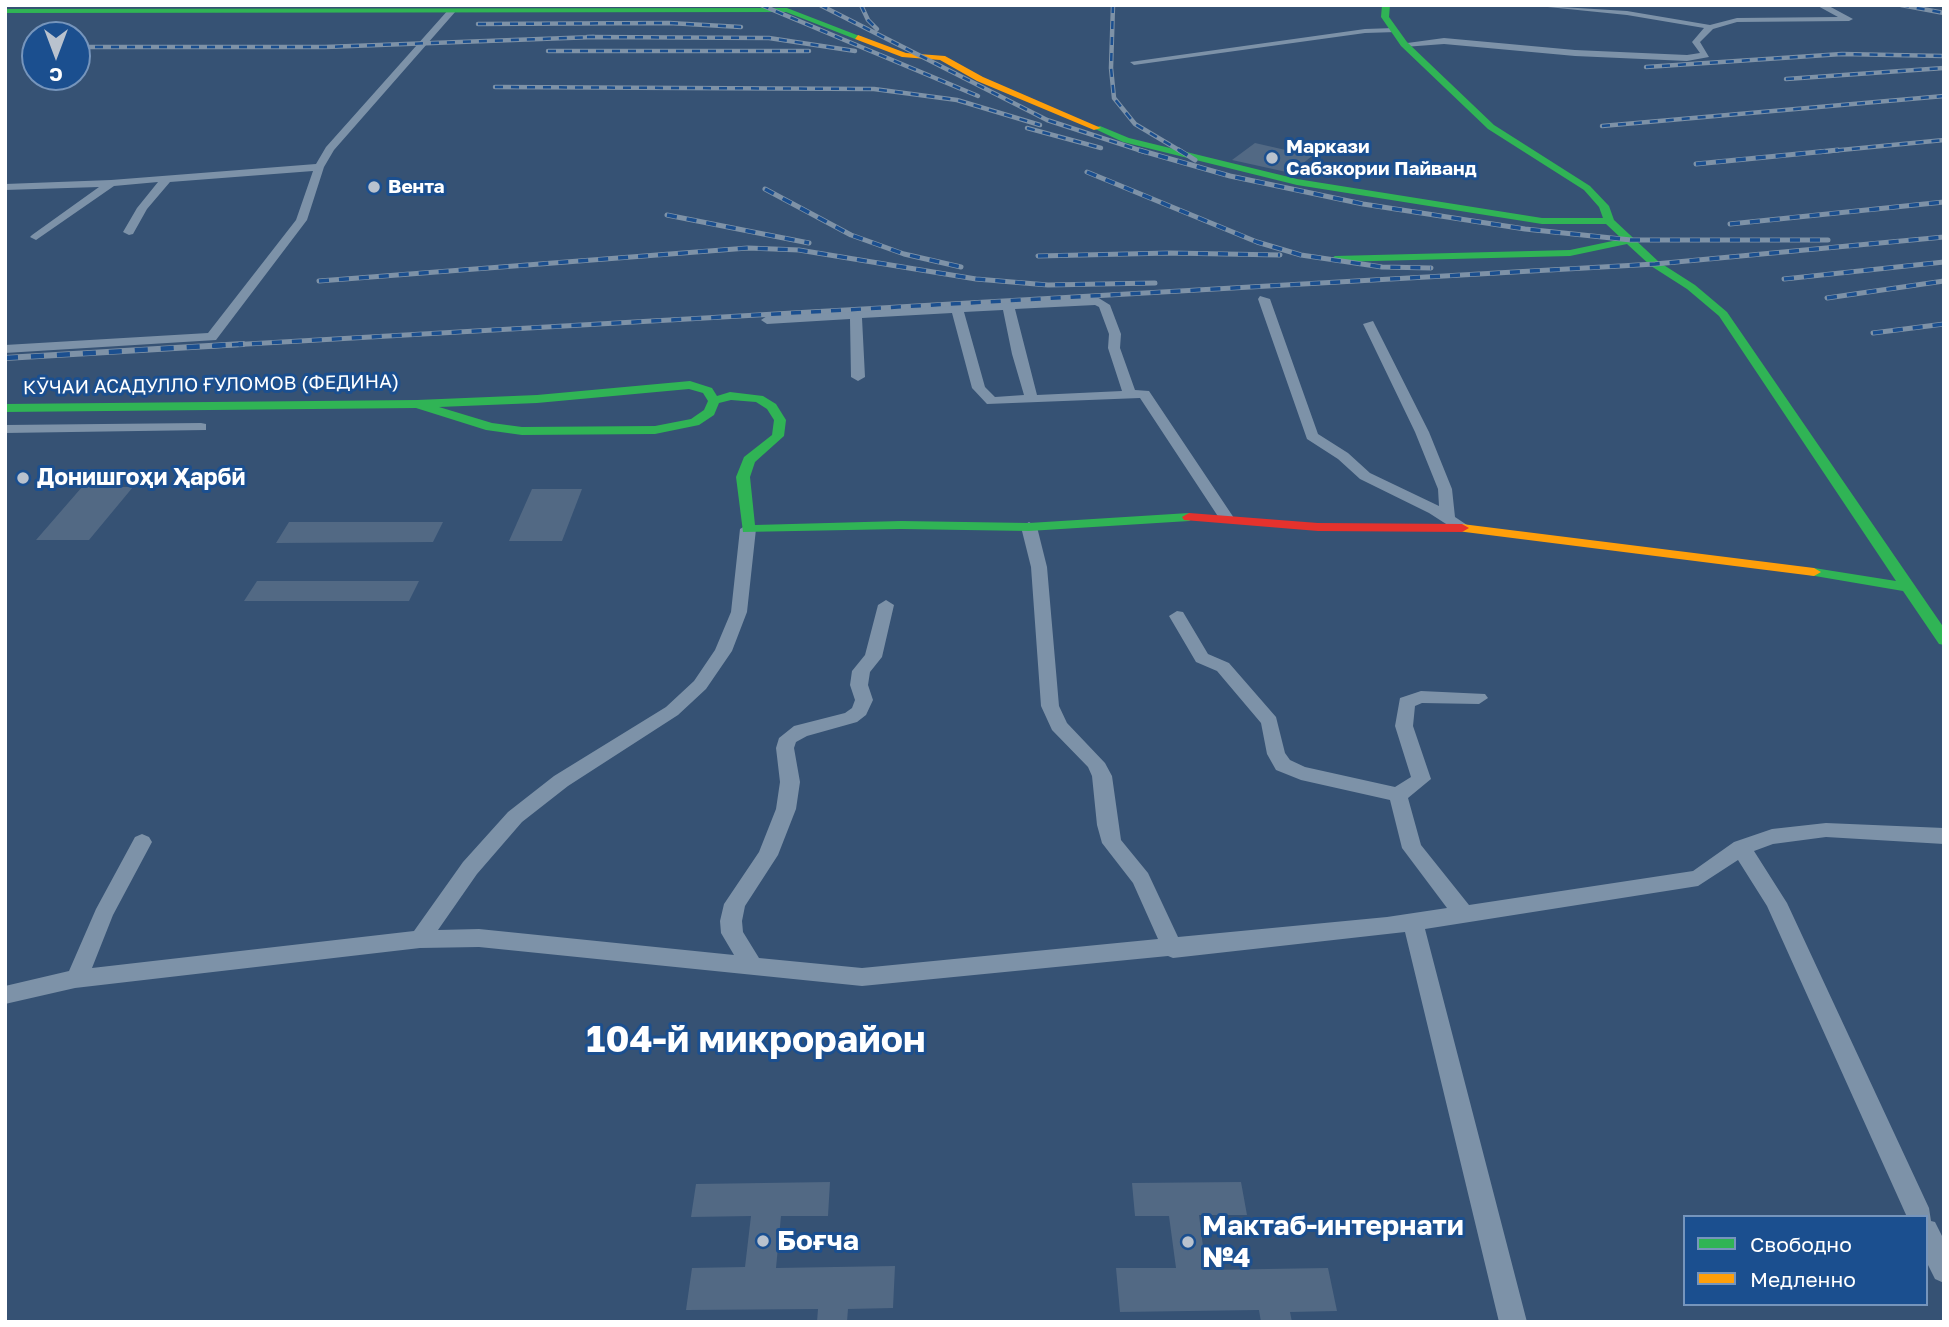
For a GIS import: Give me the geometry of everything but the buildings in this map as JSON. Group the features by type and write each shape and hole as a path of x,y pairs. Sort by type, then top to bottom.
{"street":[{"path":"1386,5 1385,17 1404,44 1491,127 1587,188 1604,206 1609,221 1655,264 1712,305 1734,329 1944,640"},
{"path":"1532,5 1627,13 1710,27 1737,20 1849,19 1820,5"},
{"path":"5,11 796,11 905,55 942,58 980,79 1126,140 1195,158 1297,182 1508,216 1542,221 1609,221"},
{"path":"5,187 166,180 319,167 340,135 453,11"},
{"path":"1404,44 1444,41 1575,53 1687,58 1706,55 1696,42 1710,27"},
{"path":"1133,62 1365,31 1394,30"},
{"name":"КӮЧАИ АСАДУЛЛО ҒУЛОМОВ (ФЕДИНА)","path":"5,349 212,337 301,220 319,167"},
{"path":"129,232 142,208 166,180"},
{"path":"36,237 111,183"},
{"path":"1335,259 1570,253 1631,240"},
{"path":"1264,299 1312,436 1343,456 1365,476 1447,517 1462,528"},
{"path":"767,320 1097,300 1109,318 1115,334 1114,348 1130,395"},
{"path":"1008,306 1018,354 1032,399"},
{"path":"957,309 979,388 992,401 1144,394 1226,518"},
{"path":"856,314 858,377"},
{"path":"1369,324 1422,432 1445,489 1447,517"},
{"name":"КӮЧАИ АСАДУЛЛО ҒУЛОМОВ (ФЕДИНА)","path":"5,408 417,404 537,399 690,385 708,391 715,401 705,418 655,430 522,431 490,427 417,404"},
{"path":"420,939 470,868 515,817 561,781 672,711 700,685 723,651 739,612 748,529 743,477 748,460 778,436 780,420 772,407 759,399 730,396 715,401"},
{"path":"5,429 201,427"},
{"path":"748,529 901,525 1029,527 1226,518 1318,527 1462,528 1800,570 1907,587"},
{"path":"1029,527 1038,567 1051,706 1068,738 1096,763 1102,776 1107,825 1112,843 1141,879 1173,949"},
{"path":"753,967 732,933 731,921 735,904 768,855 786,809 790,782 785,748 788,738 802,731 851,718 860,711 864,700 859,685 862,671 873,657 886,605"},
{"path":"1177,616 1202,659 1223,667 1270,720 1276,754 1283,765 1301,773 1398,795 1421,779 1404,726 1406,702 1421,697 1479,698"},
{"path":"1398,795 1412,848 1463,914"},
{"path":"5,995 78,978 420,939 479,938 862,977 1015,960 1173,949 1413,922 1698,878 1741,847 1759,839 1826,830 1944,836"},
{"path":"78,978 103,915 142,842"},
{"path":"1741,847 1776,903 1919,1215"},
{"path":"1413,922 1513,1322"},
{"path":"1928,1235 1944,1270"}],"railway":[{"path":"761,5 978,96"},
{"path":"820,5 1047,120 1145,152"},
{"path":"861,5 868,20 877,29"},
{"path":"1113,5 1111,68 1114,98 1135,124 1182,152"},
{"path":"1901,5 1944,13"},
{"path":"478,24 669,23 741,27"},
{"path":"587,37 593,37"},
{"path":"91,47 325,47 593,37"},
{"path":"593,37 769,38 855,51"},
{"path":"548,51 809,51"},
{"path":"1646,67 1842,54 1944,56"},
{"path":"1786,79 1944,68"},
{"path":"495,87 874,89 957,100 1040,125"},
{"path":"1602,126 1944,96"},
{"path":"1027,128 1101,148"},
{"path":"1820,152 1944,140"},
{"path":"1139,150 1230,176 1363,204 1525,229 1631,240 1828,240"},
{"path":"1179,150 1195,160"},
{"path":"1696,164 1838,150"},
{"path":"1087,172 1257,242 1301,255 1382,267 1431,268"},
{"path":"765,189 851,235 904,254 961,267"},
{"path":"1730,224 1944,202"},
{"path":"667,215 809,243"},
{"path":"212,346 1655,264 1944,237"},
{"path":"319,281 748,248 799,250 976,279 1048,285 1155,283"},
{"path":"1038,256 1170,253 1280,255"},
{"path":"1784,279 1944,262"},
{"path":"1827,298 1944,281"},
{"path":"1873,333 1944,324"},
{"path":"5,358 243,344"}],"traffic: fast":[{"path":"1097,128 1126,140 1297,182 1542,221 1609,221 1604,206 1587,188 1491,127 1404,44 1385,17 1386,5"},
{"path":"5,11 787,10 858,37"},
{"path":"1609,221 1655,264 1691,287 1723,314 1944,640"},
{"path":"1335,259 1570,253 1631,240"},
{"path":"690,385 708,391 714,401 710,412 695,422 655,430 522,431 490,427 417,404 537,399 690,385"},
{"path":"714,401 730,396 759,399 772,407 780,420 778,436 749,460 743,477 748,529 901,525 1029,527 1189,517"},
{"path":"5,408 417,404"},
{"path":"1814,572 1907,587"}],"traffic: slow":[{"path":"858,37 905,55 942,58 980,79 1097,128"},
{"path":"1462,528 1814,572"}],"traffic: jam":[{"path":"1189,517 1318,527 1462,528"}],"place":[{"name":"Маркази Сабзкории Пайванд","path":"1272,158"},
{"name":"Вента","path":"374,187"},
{"name":"Донишгоҳи Ҳарбӣ","path":"23,478"},
{"name":"Боғча","path":"763,1241"},
{"name":"Мактаб-интернати №4","path":"1188,1242"}],"district":[{"name":"104-й микрорайон","path":"756,1040"}]}
